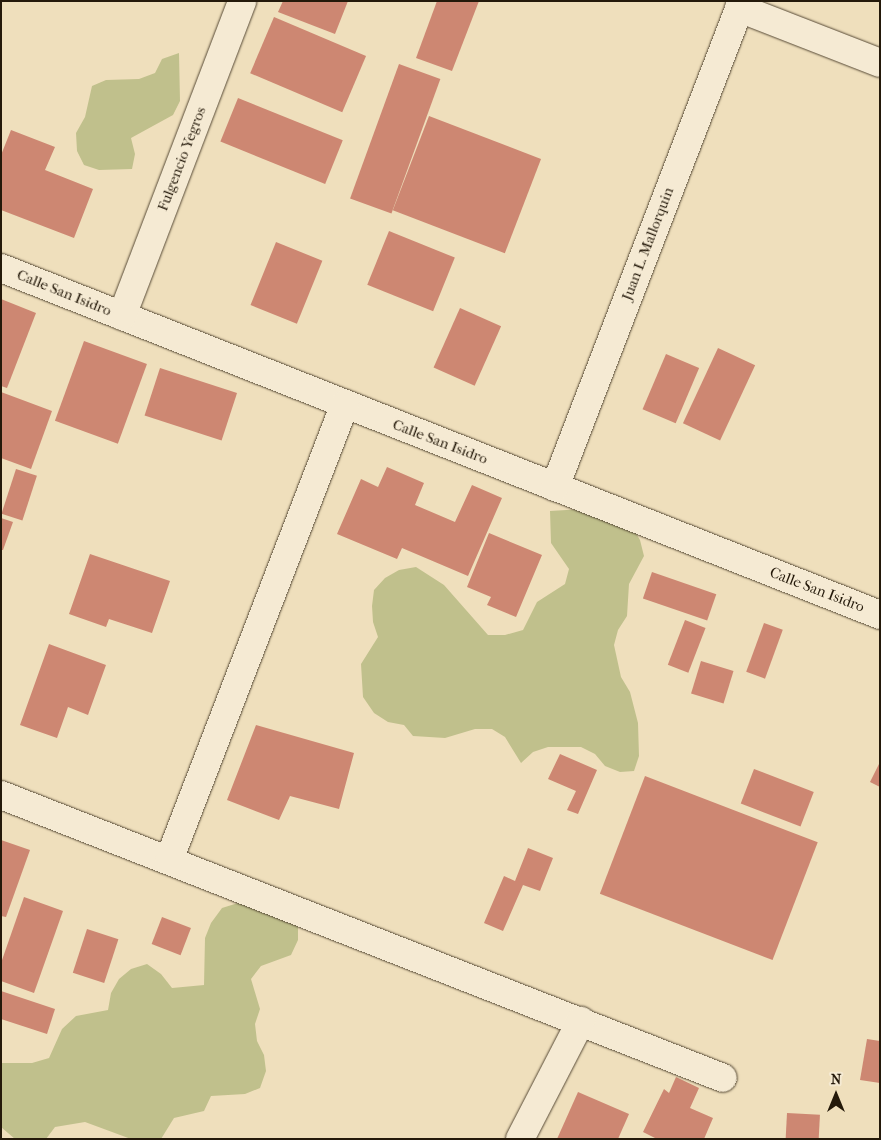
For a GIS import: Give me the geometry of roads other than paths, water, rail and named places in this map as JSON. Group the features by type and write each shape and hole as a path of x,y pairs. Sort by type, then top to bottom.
{"street":[{"name":"Fulgencio Yegros","path":"122,316 242,1"},
{"path":"741,4 880,63"},
{"name":"Juan L. Mallorquin","path":"555,487 741,4"},
{"name":"Calle San Isidro","path":"1,268 880,615"},
{"path":"169,860 345,404"},
{"path":"1,795 581,1021 722,1078"},
{"path":"520,1139 581,1021"}]}
